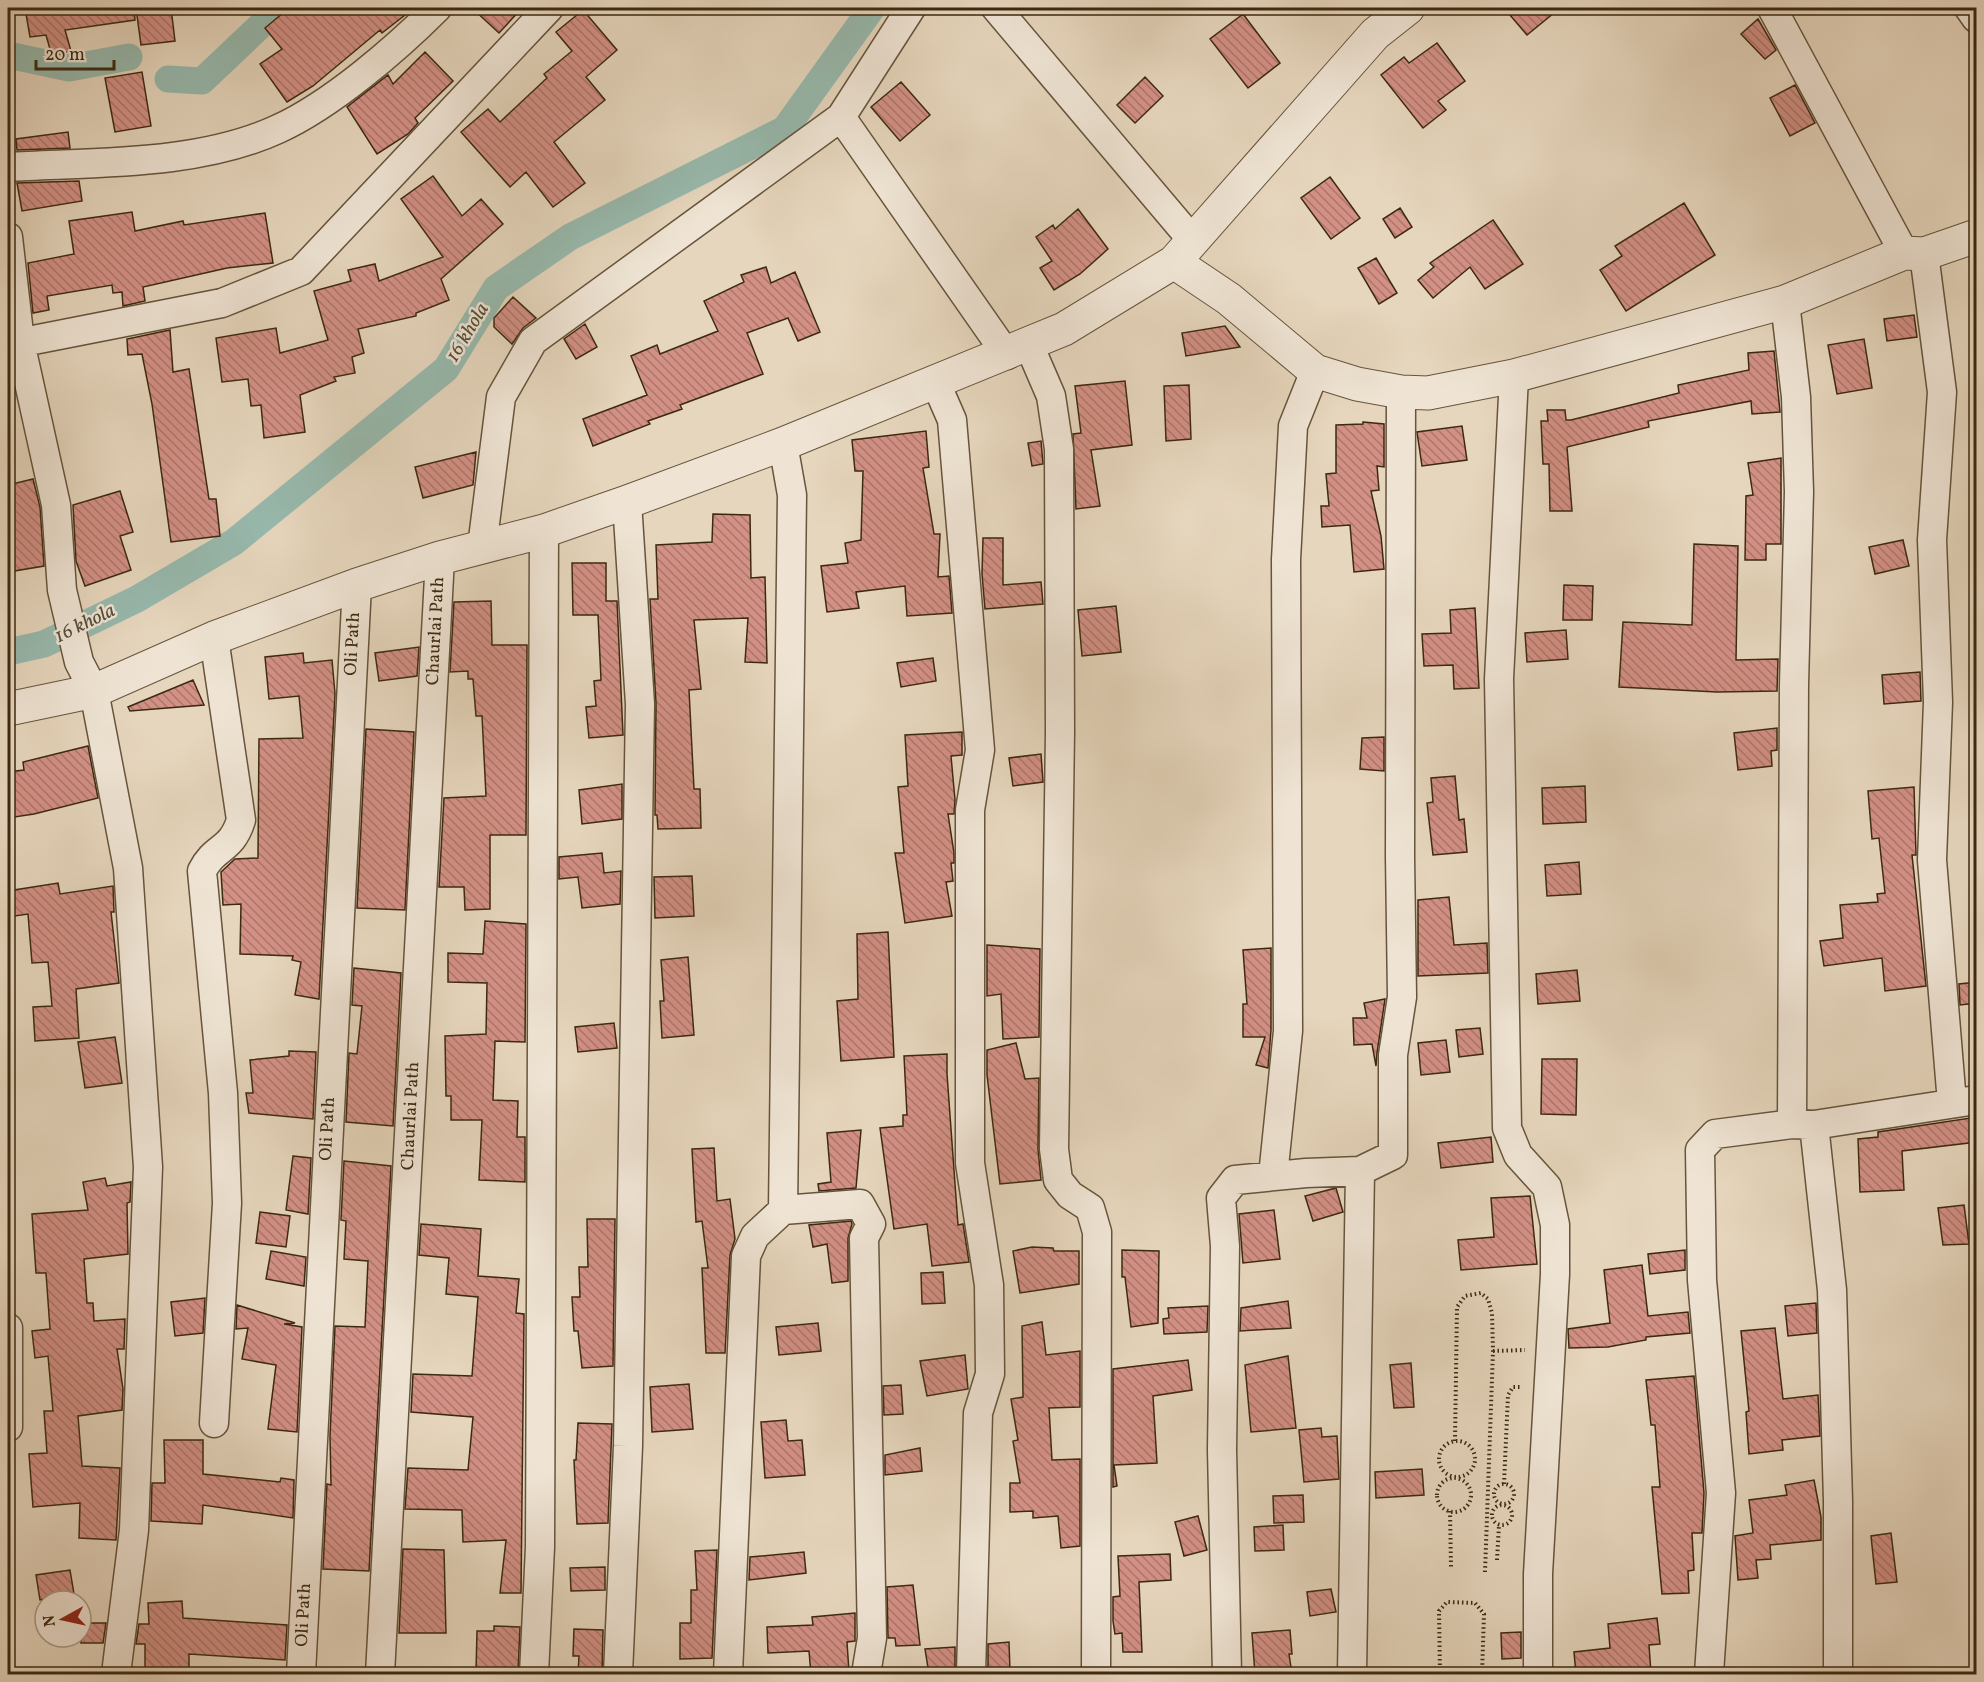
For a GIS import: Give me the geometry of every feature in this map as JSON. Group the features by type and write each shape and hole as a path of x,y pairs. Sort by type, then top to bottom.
{"street":[{"path":"8,167 167,158 236,144 277,130 323,105 437,8"},
{"path":"14,343 222,303 302,271 549,8"},
{"path":"482,547 501,397 534,341 841,117 911,8"},
{"path":"996,8 1183,252 1228,299 1315,371 1357,384 1401,392 1428,393 1514,376 1785,302 1914,253 1977,236"},
{"path":"8,709 94,691 214,638 357,585 440,558 544,531 627,502 783,444 935,381 1018,350 1064,329 1183,252 1375,34 1408,8"},
{"path":"1709,1674 1721,1493 1702,1280 1700,1150 1715,1134 1803,1125 1964,1102 1932,860 1938,702 1932,540 1942,392 1914,253 1772,8"},
{"path":"1969,8 1977,18"},
{"path":"841,117 1051,396 1059,448 1060,732 1054,1149 1058,1180 1070,1195 1090,1208 1097,1232 1096,1674"},
{"path":"8,237 14,343 56,505 62,590 79,662 94,691 128,868 148,1167 134,1530 116,1674"},
{"path":"1785,302 1796,397 1799,492 1794,697 1803,1125 1832,1290 1838,1501 1838,1674"},
{"path":"1273,1176 1288,1031 1285,855 1286,549 1293,426 1315,371"},
{"path":"1514,376 1499,679 1507,1128 1518,1155 1547,1187 1555,1225 1555,1274 1539,1574 1538,1674"},
{"path":"935,381 952,420 980,750 970,810 970,1163 989,1285 990,1374 978,1413 971,1674"},
{"path":"1227,1674 1222,1450 1225,1246 1221,1198 1235,1179 1360,1172 1393,1155 1393,1055 1402,997 1401,392"},
{"path":"783,444 792,495 783,1210"},
{"path":"618,1674 628,1434 640,704 627,502"},
{"path":"534,1674 540,1547 544,531"},
{"name":"Chaurlai Path","path":"380,1674 440,558"},
{"name":"Oli Path","path":"301,1674 357,585"},
{"path":"214,638 240,820 235,838 210,856 202,872 223,1093 227,1203 214,1423"},
{"path":"1352,1674 1360,1172"},
{"path":"728,1674 746,1256 755,1236 783,1210 860,1204 871,1224 864,1238 872,1638 866,1674"},
{"path":"8,1328 8,1426"}],"path":[{"path":"1455,1441 1457,1307 1465,1296 1481,1293 1488,1299 1493,1351 1485,1572"},
{"path":"1493,1351 1528,1350"},
{"path":"1453,1477 1443,1469 1440,1458 1444,1447 1455,1441 1466,1443 1475,1457 1469,1472 1453,1477 1439,1485 1436,1495 1440,1506 1455,1512 1466,1507 1471,1496 1468,1484 1453,1477"},
{"path":"1499,1525 1492,1519 1492,1512 1496,1506 1503,1505 1512,1501 1515,1495 1513,1488 1504,1484 1498,1486 1494,1492 1497,1502 1503,1505 1511,1511 1512,1517 1508,1523 1499,1525"},
{"path":"1450,1511 1451,1567"},
{"path":"1497,1560 1499,1525"},
{"path":"1440,1674 1439,1611 1447,1602 1458,1601 1475,1603 1484,1614 1482,1674"}],"building":[{"path":"25,8 134,8 135,20 65,30 71,51 52,56 46,35 30,37"},
{"path":"136,8 171,8 175,41 141,45"},
{"path":"289,8 414,8 382,33 380,30 313,86 287,102 260,64 282,49 265,28"},
{"path":"472,8 522,8 499,33"},
{"path":"1504,8 1560,8 1527,35"},
{"path":"583,10 617,50 586,77 605,100 554,142 585,183 553,207 526,172 510,187 461,132 488,109 500,122 547,78 544,74 572,51 556,32"},
{"path":"1243,14 1280,63 1248,88 1210,39"},
{"path":"1758,19 1776,50 1765,59 1741,34"},
{"path":"1437,43 1465,81 1438,101 1446,110 1423,128 1381,75 1404,57 1409,63"},
{"path":"425,52 453,81 415,118 418,123 408,134 377,154 347,107 388,75 393,84"},
{"path":"142,72 151,126 115,132 105,78"},
{"path":"1145,77 1163,96 1135,123 1117,105"},
{"path":"901,82 930,115 900,141 871,107"},
{"path":"1795,85 1815,123 1790,136 1770,98"},
{"path":"68,132 70,148 17,150 16,139"},
{"path":"433,176 462,216 481,199 503,224 441,279 449,300 416,313 416,316 358,329 364,353 352,357 355,373 334,377 336,381 300,395 305,432 264,438 261,405 251,406 248,379 222,382 216,338 276,328 280,353 328,340 314,291 351,281 348,270 375,264 379,281 443,257 401,199"},
{"path":"1330,177 1360,218 1331,239 1301,198"},
{"path":"79,181 82,201 22,211 17,183"},
{"path":"1684,203 1715,255 1626,311 1600,270 1622,256 1615,246"},
{"path":"1400,208 1412,227 1395,238 1383,219"},
{"path":"1078,209 1108,249 1080,274 1054,290 1040,268 1052,261 1036,237 1053,225 1055,229"},
{"path":"132,212 135,231 183,221 184,225 265,213 273,263 227,268 143,287 145,301 123,306 122,292 113,293 112,285 47,296 49,310 33,313 28,263 74,254 69,221"},
{"path":"1493,220 1523,264 1485,289 1470,267 1433,298 1418,280 1434,267 1430,263"},
{"path":"1376,258 1397,293 1379,304 1358,268"},
{"path":"766,267 771,283 795,272 820,332 798,341 788,318 747,333 763,374 680,405 682,409 648,421 650,424 593,446 583,419 647,395 631,356 657,345 660,354 718,331 704,301 744,282 741,275"},
{"path":"513,297 536,318 523,328 512,344 494,327 494,318"},
{"path":"1914,315 1917,337 1887,341 1884,319"},
{"path":"585,324 597,347 576,359 564,339"},
{"path":"1225,326 1240,347 1186,356 1182,333"},
{"path":"170,330 173,372 189,369 209,499 216,499 220,536 171,542 152,404 142,354 128,355 127,339"},
{"path":"1864,339 1872,388 1837,394 1828,345"},
{"path":"1774,351 1780,412 1752,414 1751,401 1648,421 1649,427 1567,447 1572,511 1550,511 1549,464 1543,464 1541,421 1548,421 1547,410 1565,410 1566,420 1571,420 1679,393 1678,385 1749,370 1748,353"},
{"path":"1125,381 1132,445 1091,450 1100,506 1076,509 1073,434 1081,433 1075,386"},
{"path":"1189,385 1191,439 1166,441 1164,386"},
{"path":"1363,422 1384,424 1384,467 1377,466 1379,490 1371,491 1381,536 1384,569 1354,572 1350,525 1322,527 1321,506 1329,506 1326,474 1336,473 1336,425 1363,424"},
{"path":"1462,426 1467,460 1422,466 1417,432"},
{"path":"926,431 929,467 923,468 934,534 940,534 938,577 949,576 952,613 907,616 905,586 856,592 859,608 827,612 821,566 848,563 845,543 861,540 863,471 855,471 852,440"},
{"path":"1041,441 1043,464 1032,466 1028,443"},
{"path":"476,452 473,485 423,498 415,467"},
{"path":"1781,458 1781,544 1766,544 1766,560 1745,560 1746,496 1753,495 1748,463"},
{"path":"33,479 40,507 44,566 8,572 8,485"},
{"path":"120,491 133,532 120,536 131,570 85,586 76,561 73,505"},
{"path":"713,514 750,515 751,578 765,577 767,663 745,662 748,618 694,620 701,689 689,690 694,789 700,789 701,828 658,829 657,815 655,815 656,703 650,599 658,599 656,545 712,542"},
{"path":"983,538 1003,538 1003,585 1041,582 1043,604 985,609 982,574"},
{"path":"1903,540 1909,566 1875,574 1869,547"},
{"path":"1694,544 1738,546 1736,660 1778,659 1777,691 1717,692 1619,687 1623,622 1692,625"},
{"path":"572,563 606,563 606,601 617,601 623,735 589,738 586,707 596,706 594,681 601,680 598,615 573,615"},
{"path":"1564,585 1593,586 1592,620 1563,620"},
{"path":"491,601 492,645 527,645 526,835 490,835 490,909 465,910 464,887 439,887 444,798 486,796 482,716 476,716 473,679 468,679 468,671 450,672 454,602"},
{"path":"1116,606 1121,652 1082,656 1078,610"},
{"path":"1475,608 1479,688 1454,689 1453,665 1424,666 1422,634 1451,633 1450,610"},
{"path":"1566,630 1568,659 1527,662 1525,633"},
{"path":"419,647 417,676 379,681 375,653"},
{"path":"303,653 304,663 332,660 335,694 319,999 295,995 301,962 292,960 293,956 240,954 241,904 223,905 221,872 235,859 258,858 259,739 303,738 299,696 269,699 265,657"},
{"path":"933,658 936,681 901,687 897,663"},
{"path":"1920,672 1921,701 1884,704 1882,675"},
{"path":"193,680 204,705 130,711 128,707"},
{"path":"1777,728 1777,750 1771,751 1772,766 1738,770 1734,733"},
{"path":"366,729 414,732 405,910 357,908"},
{"path":"962,732 962,755 951,756 955,800 954,814 948,814 954,863 951,863 953,881 946,882 952,916 905,923 895,853 904,853 898,787 908,786 905,735"},
{"path":"1384,737 1384,771 1360,769 1362,738"},
{"path":"88,746 98,798 8,818 8,772 24,770 23,762"},
{"path":"1041,754 1043,782 1013,786 1009,758"},
{"path":"1455,776 1459,820 1464,819 1467,852 1433,855 1427,803 1433,802 1431,778"},
{"path":"622,784 622,819 582,824 579,790"},
{"path":"1585,786 1586,822 1543,824 1542,788"},
{"path":"1914,787 1916,855 1912,855 1926,986 1885,991 1882,958 1824,966 1820,941 1843,938 1840,905 1878,902 1877,894 1885,893 1879,838 1872,839 1868,791"},
{"path":"602,853 604,873 621,871 620,904 582,908 578,877 559,879 559,857"},
{"path":"1579,862 1581,894 1547,896 1545,865"},
{"path":"692,876 694,916 655,918 654,877"},
{"path":"58,883 60,894 113,886 114,912 111,912 119,983 76,989 79,1038 35,1041 33,1007 52,1006 48,962 32,963 28,914 8,917 8,891"},
{"path":"1449,897 1454,945 1487,943 1488,973 1418,976 1418,900"},
{"path":"485,921 526,924 525,1042 495,1041 493,1100 518,1101 517,1137 525,1137 525,1182 479,1180 482,1120 451,1120 451,1096 446,1096 445,1036 486,1034 487,983 448,982 448,953 483,954"},
{"path":"888,932 894,1057 841,1061 837,1001 858,999 857,934"},
{"path":"987,945 1040,949 1039,1037 1003,1039 1001,994 987,996"},
{"path":"1271,948 1271,1030 1268,1068 1256,1065 1265,1037 1243,1037 1243,1004 1247,1004 1243,950"},
{"path":"688,957 694,1035 662,1038 660,1001 664,1001 661,960"},
{"path":"354,968 401,973 393,1126 346,1122 349,1053 357,1054 362,1006 352,1005"},
{"path":"1577,970 1580,1001 1538,1004 1536,974"},
{"path":"1977,982 1977,1003 1960,1005 1959,984"},
{"path":"1385,999 1376,1066 1372,1044 1354,1045 1353,1018 1367,1018 1364,1003"},
{"path":"614,1023 617,1048 578,1052 575,1027"},
{"path":"1480,1028 1483,1054 1459,1057 1456,1030"},
{"path":"115,1037 122,1083 85,1088 78,1042"},
{"path":"1446,1040 1450,1072 1421,1075 1418,1043"},
{"path":"1016,1043 1025,1079 1039,1078 1038,1149 1041,1180 1000,1184 987,1075 987,1050"},
{"path":"289,1051 316,1052 313,1119 249,1113 246,1093 253,1093 250,1060 289,1056"},
{"path":"947,1054 958,1225 963,1224 969,1262 932,1266 927,1224 894,1229 880,1128 903,1126 903,1115 907,1115 904,1056"},
{"path":"1542,1059 1577,1059 1576,1115 1541,1114"},
{"path":"1977,1117 1977,1142 1902,1151 1904,1190 1860,1192 1858,1139 1878,1137 1878,1132"},
{"path":"861,1130 856,1188 819,1191 818,1184 831,1182 827,1133"},
{"path":"1491,1137 1493,1162 1441,1168 1438,1143"},
{"path":"714,1148 717,1201 730,1199 735,1239 730,1255 725,1353 706,1353 702,1268 708,1268 702,1221 696,1222 692,1149"},
{"path":"293,1156 311,1158 308,1214 286,1210"},
{"path":"344,1161 391,1166 369,1571 323,1569 327,1484 331,1485 330,1436 335,1326 365,1327 368,1261 344,1259 346,1221 341,1220"},
{"path":"105,1178 107,1186 131,1182 130,1202 127,1203 128,1254 84,1259 87,1303 93,1303 94,1321 125,1319 124,1349 117,1349 123,1389 122,1410 78,1416 82,1466 120,1468 116,1540 79,1538 80,1503 33,1507 29,1454 47,1453 44,1411 53,1411 48,1356 35,1358 32,1331 50,1329 46,1273 36,1273 32,1214 88,1210 83,1182"},
{"path":"1336,1188 1343,1212 1313,1221 1305,1196"},
{"path":"1530,1196 1537,1264 1461,1270 1458,1240 1494,1237 1491,1198"},
{"path":"1964,1205 1969,1244 1943,1245 1938,1208"},
{"path":"1274,1210 1280,1259 1243,1263 1239,1214"},
{"path":"260,1212 290,1216 286,1247 256,1243"},
{"path":"587,1219 615,1219 613,1366 582,1368 578,1331 574,1331 572,1297 580,1297 579,1267 588,1267"},
{"path":"851,1221 848,1238 848,1281 832,1283 827,1244 813,1247 809,1225"},
{"path":"421,1224 481,1229 478,1276 519,1279 516,1313 524,1314 521,1593 500,1593 506,1540 463,1542 462,1510 405,1509 408,1468 468,1470 473,1417 411,1412 413,1374 472,1376 478,1297 446,1294 449,1258 419,1255"},
{"path":"1032,1247 1053,1248 1054,1251 1079,1251 1079,1284 1020,1293 1013,1251"},
{"path":"1122,1250 1159,1251 1158,1323 1131,1327 1125,1277 1122,1277"},
{"path":"1685,1250 1685,1270 1650,1274 1648,1254"},
{"path":"271,1251 306,1257 304,1286 266,1279"},
{"path":"1642,1265 1648,1316 1688,1312 1690,1333 1646,1337 1646,1340 1608,1347 1569,1348 1568,1329 1610,1323 1604,1270"},
{"path":"943,1272 945,1303 922,1304 921,1273"},
{"path":"205,1298 203,1333 175,1336 171,1302"},
{"path":"1288,1301 1291,1328 1240,1331 1241,1308"},
{"path":"1816,1303 1817,1333 1788,1336 1785,1306"},
{"path":"237,1305 295,1323 284,1324 302,1327 297,1432 268,1429 276,1365 242,1359 248,1328 236,1329"},
{"path":"1208,1306 1207,1332 1164,1334 1163,1319 1169,1318 1168,1308"},
{"path":"1042,1322 1046,1355 1080,1351 1080,1407 1049,1408 1052,1460 1080,1459 1080,1546 1061,1548 1058,1516 1033,1518 1033,1511 1010,1512 1010,1483 1020,1483 1013,1441 1018,1440 1011,1399 1023,1397 1022,1326"},
{"path":"818,1323 821,1351 779,1355 776,1327"},
{"path":"1775,1328 1783,1399 1818,1395 1820,1436 1782,1440 1783,1450 1749,1454 1746,1412 1749,1411 1741,1331"},
{"path":"965,1355 968,1389 927,1396 920,1361"},
{"path":"1288,1356 1296,1428 1251,1432 1245,1365"},
{"path":"1188,1360 1192,1390 1153,1396 1157,1463 1114,1465 1117,1486 1113,1487 1113,1369"},
{"path":"1411,1363 1414,1407 1394,1408 1390,1365"},
{"path":"1694,1376 1704,1493 1702,1533 1692,1533 1694,1570 1688,1571 1689,1593 1662,1594 1652,1487 1660,1487 1655,1425 1651,1425 1646,1380"},
{"path":"689,1384 693,1429 652,1432 650,1387"},
{"path":"901,1385 903,1414 884,1415 883,1386"},
{"path":"786,1420 788,1441 802,1440 805,1475 765,1478 761,1422"},
{"path":"578,1423 612,1424 608,1523 577,1524 574,1460 576,1460"},
{"path":"1321,1428 1322,1437 1337,1436 1339,1479 1304,1482 1299,1430"},
{"path":"164,1440 203,1440 203,1474 280,1482 281,1478 294,1480 293,1518 203,1505 202,1524 151,1521 152,1483 165,1483"},
{"path":"920,1448 922,1471 885,1475 885,1455"},
{"path":"1422,1469 1424,1495 1376,1498 1375,1472"},
{"path":"1814,1480 1821,1517 1821,1540 1770,1545 1771,1559 1756,1560 1758,1578 1738,1580 1735,1536 1753,1533 1749,1500 1787,1495 1785,1485"},
{"path":"1303,1495 1304,1522 1274,1523 1273,1496"},
{"path":"1198,1516 1207,1550 1184,1556 1175,1522"},
{"path":"1283,1525 1284,1550 1255,1551 1254,1527"},
{"path":"1891,1533 1897,1582 1876,1584 1871,1536"},
{"path":"403,1549 444,1550 446,1633 399,1633"},
{"path":"717,1550 712,1658 680,1659 680,1623 691,1623 691,1590 697,1590 695,1551"},
{"path":"804,1552 806,1573 749,1580 750,1557"},
{"path":"1170,1554 1171,1580 1139,1582 1142,1652 1123,1652 1122,1633 1115,1634 1113,1621 1113,1597 1120,1596 1118,1556"},
{"path":"605,1567 605,1590 571,1591 570,1568"},
{"path":"70,1570 73,1589 38,1589 36,1575"},
{"path":"913,1585 920,1645 896,1646 895,1638 888,1638 887,1587"},
{"path":"1331,1589 1336,1612 1310,1616 1307,1592"},
{"path":"182,1601 183,1618 287,1625 285,1660 189,1654 189,1674 145,1674 145,1644 136,1644 139,1624 149,1624 148,1603"},
{"path":"855,1613 855,1641 847,1642 849,1672 811,1674 809,1651 768,1653 767,1627 813,1625 812,1617"},
{"path":"1657,1618 1660,1644 1649,1645 1651,1673 1576,1674 1574,1652 1610,1648 1608,1624"},
{"path":"93,1623 106,1623 103,1643 93,1643"},
{"path":"494,1626 520,1627 518,1672 476,1672 477,1631 494,1631"},
{"path":"574,1629 603,1630 602,1674 578,1674 579,1656 573,1656"},
{"path":"1290,1630 1292,1654 1289,1654 1292,1674 1255,1674 1252,1633"},
{"path":"1521,1632 1521,1658 1502,1659 1501,1633"},
{"path":"1009,1642 1010,1671 988,1672 988,1644"},
{"path":"955,1647 955,1674 929,1674 925,1649"}],"waterway":[{"path":"168,79 202,81 279,8"},
{"name":"16 khola","path":"8,652 44,644 137,599 234,542 446,369 496,288 570,237 785,129 872,8"},
{"path":"8,55 69,68 129,57"}]}
